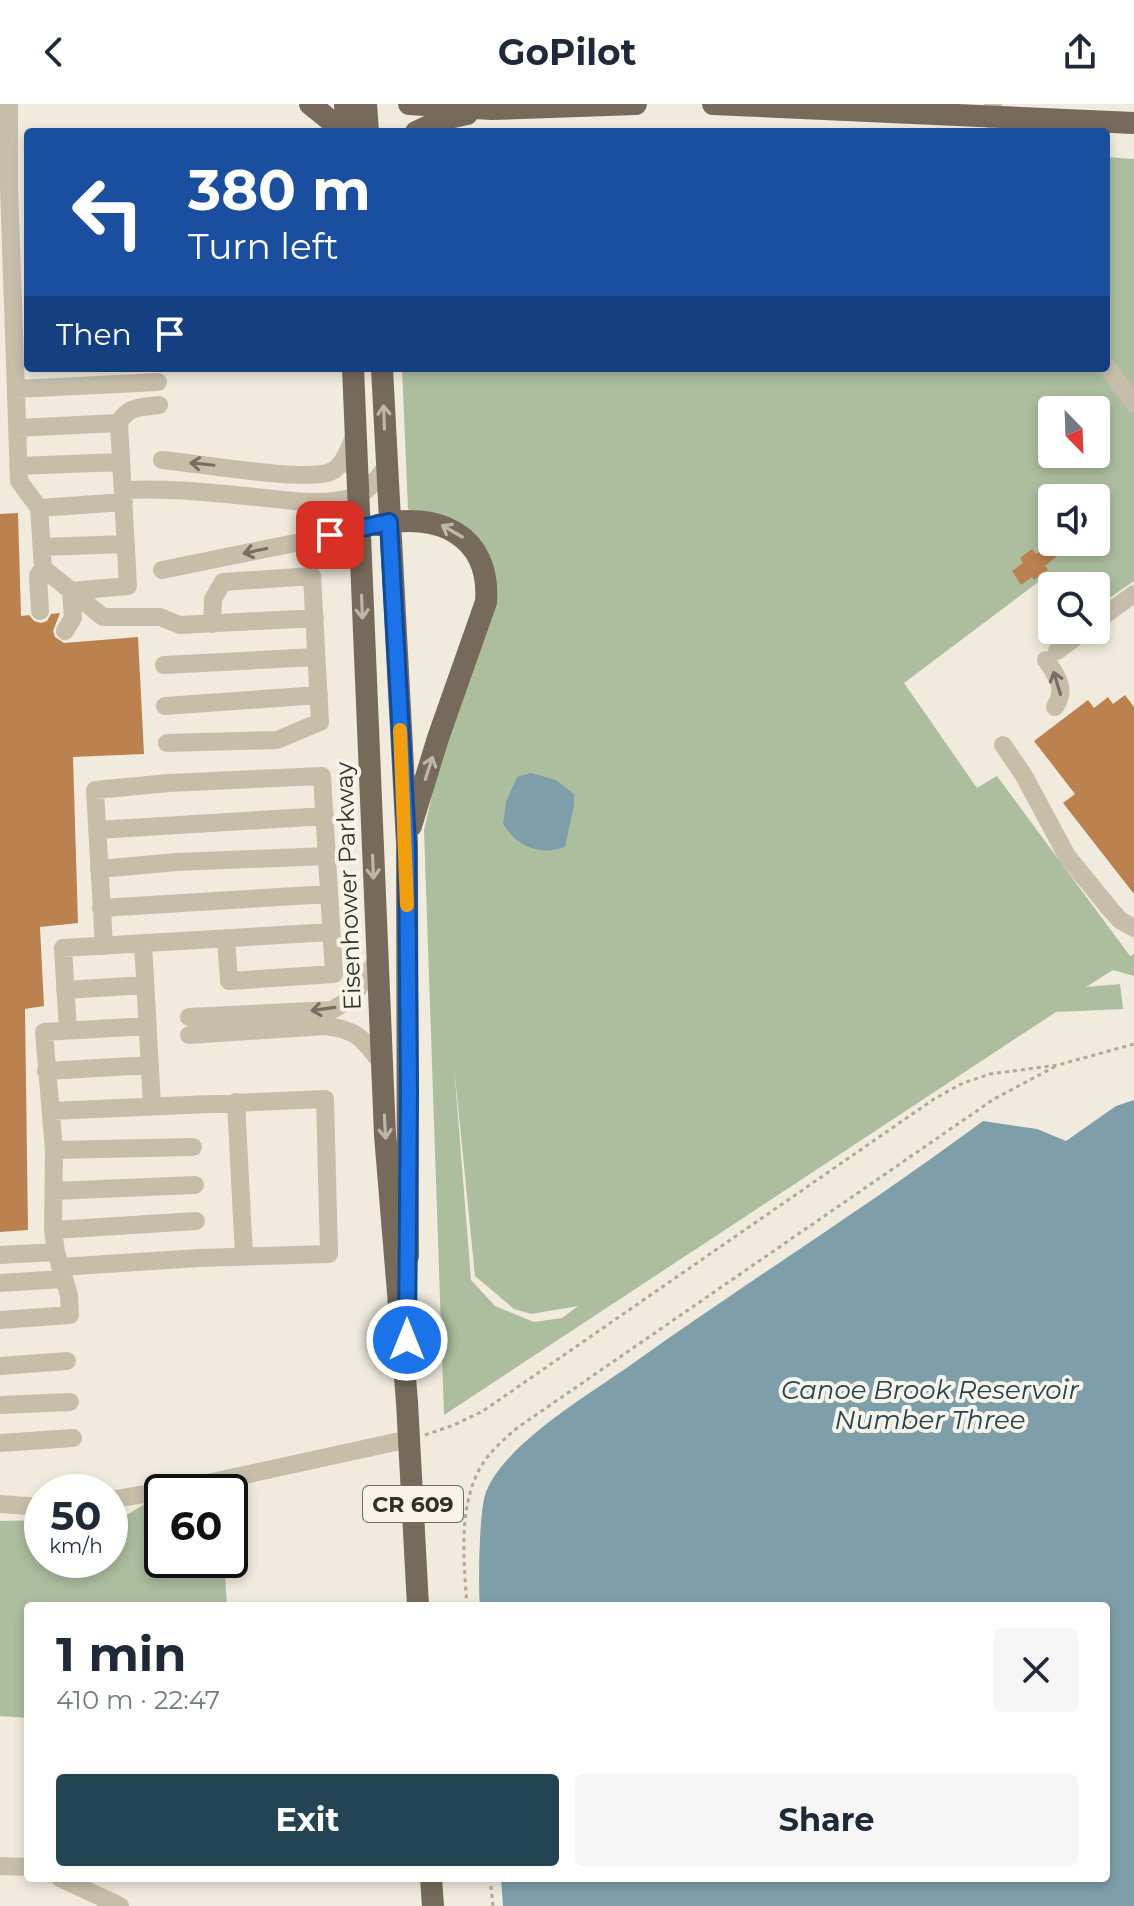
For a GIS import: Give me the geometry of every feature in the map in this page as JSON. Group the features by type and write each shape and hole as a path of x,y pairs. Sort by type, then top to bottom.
{"main road":[{"path":"310,104 335,128"},
{"path":"345,104 346,128"},
{"path":"366,104 368,128"},
{"path":"409,104 492,109 636,104"},
{"path":"713,104 1134,123"},
{"path":"425,128 444,119 492,109"},
{"name":"Eisenhower Parkway","path":"353,372 385,1135 407,1402 418,1602"},
{"name":"Eisenhower Parkway","path":"382,372 407,843 407,1402"},
{"path":"359,530 389,522 424,521 451,529 473,547 480,559 487,587 486,602 433,753 407,843"},
{"path":"431,1882 433,1906"}],"street":[{"path":"9,104 9,187 19,226 21,346 16,389 18,466 19,481 39,508 43,568 38,576 40,611"},
{"path":"9,187 24,187"},
{"path":"1110,371 1134,403"},
{"path":"16,389 158,382"},
{"path":"71,591 128,586 119,423 132,408 159,405"},
{"path":"17,428 119,423"},
{"path":"162,460 319,474 332,472 347,456 355,433"},
{"path":"18,466 121,462"},
{"path":"39,508 164,488 300,501 333,501 357,495 371,486 386,467"},
{"path":"162,570 359,530"},
{"path":"42,547 126,544"},
{"path":"43,568 103,617 160,617 180,625 315,618"},
{"path":"167,743 277,740 320,722 312,576 223,582 213,599 212,624"},
{"path":"65,631 73,618 71,591"},
{"path":"1110,611 1134,594"},
{"path":"1055,707 1061,699 1061,686 1052,656 1067,644"},
{"path":"164,665 316,657"},
{"path":"165,706 319,695"},
{"path":"1003,745 1023,774 1067,856 1120,920 1134,928"},
{"path":"104,946 95,790 169,783 322,776 334,974 229,981 226,938"},
{"path":"97,830 325,816"},
{"path":"99,869 177,862 327,856"},
{"path":"101,908 329,894"},
{"path":"68,1031 63,948 331,932"},
{"path":"143,943 152,1105"},
{"path":"377,960 352,998 332,1010 189,1026 347,1028 366,1043 382,1064"},
{"path":"65,990 145,985"},
{"path":"0,1320 70,1315 69,1295 53,1230 54,1150 44,1032 148,1026"},
{"path":"46,1071 150,1065"},
{"path":"0,1283 60,1266 329,1254 325,1099 51,1111"},
{"path":"236,1102 244,1256"},
{"path":"54,1150 193,1147"},
{"path":"54,1191 195,1185"},
{"path":"53,1230 196,1221"},
{"path":"0,1255 60,1266"},
{"path":"0,1366 67,1361"},
{"path":"0,1405 70,1402"},
{"path":"0,1443 73,1438"},
{"path":"128,1497 203,1484 409,1439"},
{"path":"0,1504 24,1506"},
{"path":"0,1866 24,1867"},
{"path":"69,1882 120,1906"}],"path":[{"path":"409,1439 454,1425 483,1411 934,1099 963,1083 990,1074 1058,1065 1134,1044"},
{"path":"467,1602 464,1553 471,1490 480,1467 497,1446 517,1428 862,1188 994,1099 1058,1065"},
{"path":"490,1882 493,1906"}],"green space":[{"path":"1110,157 1134,159 1134,581 1110,598 1110,572 1038,572 1038,582 904,683 977,788 997,776 1130,956 1134,954 1134,976 1113,970 1086,987 1120,984 1123,1009 1056,1012 444,1415 424,830 438,769 495,607 480,540 408,509 402,372 1110,372","holes":["454,1066 475,1276 514,1309 531,1314 578,1306 562,1318 534,1322 495,1306 471,1280"]},
{"path":"144,1504 144,1578 225,1578 227,1602 24,1602 24,1718 0,1716 0,1521 24,1520 24,1578 128,1578 128,1514"}],"water":[{"path":"531,773 556,780 574,794 565,847 555,850 530,848 515,839 503,824 506,802 517,777"},
{"name":"Canoe Brook Reservoir Number Three","path":"1134,1100 1134,1906 503,1906 501,1882 1110,1882 1110,1602 480,1602 479,1582 486,1492 511,1455 574,1403 983,1121 1037,1129 1066,1141 1116,1106"}],"building":[{"path":"18,513 21,616 29,615 41,623 47,621 51,614 60,613 53,631 55,637 64,643 138,637 144,754 73,757 78,923 40,927 44,1006 25,1009 28,1230 0,1232 0,514"},
{"path":"1032,549 1036,554 1056,557 1045,566 1048,570 1038,572 1038,577 1034,580 1032,577 1021,585 1012,571 1023,563 1020,558"},
{"path":"1125,695 1134,707 1134,894 1063,803 1075,794 1034,741 1088,700 1094,708 1108,697 1113,704"}],"slow traffic":[{"path":"400,730 407,843 407,905"}],"route":[{"path":"330,535 389,522 407,843 407,1340"}]}
